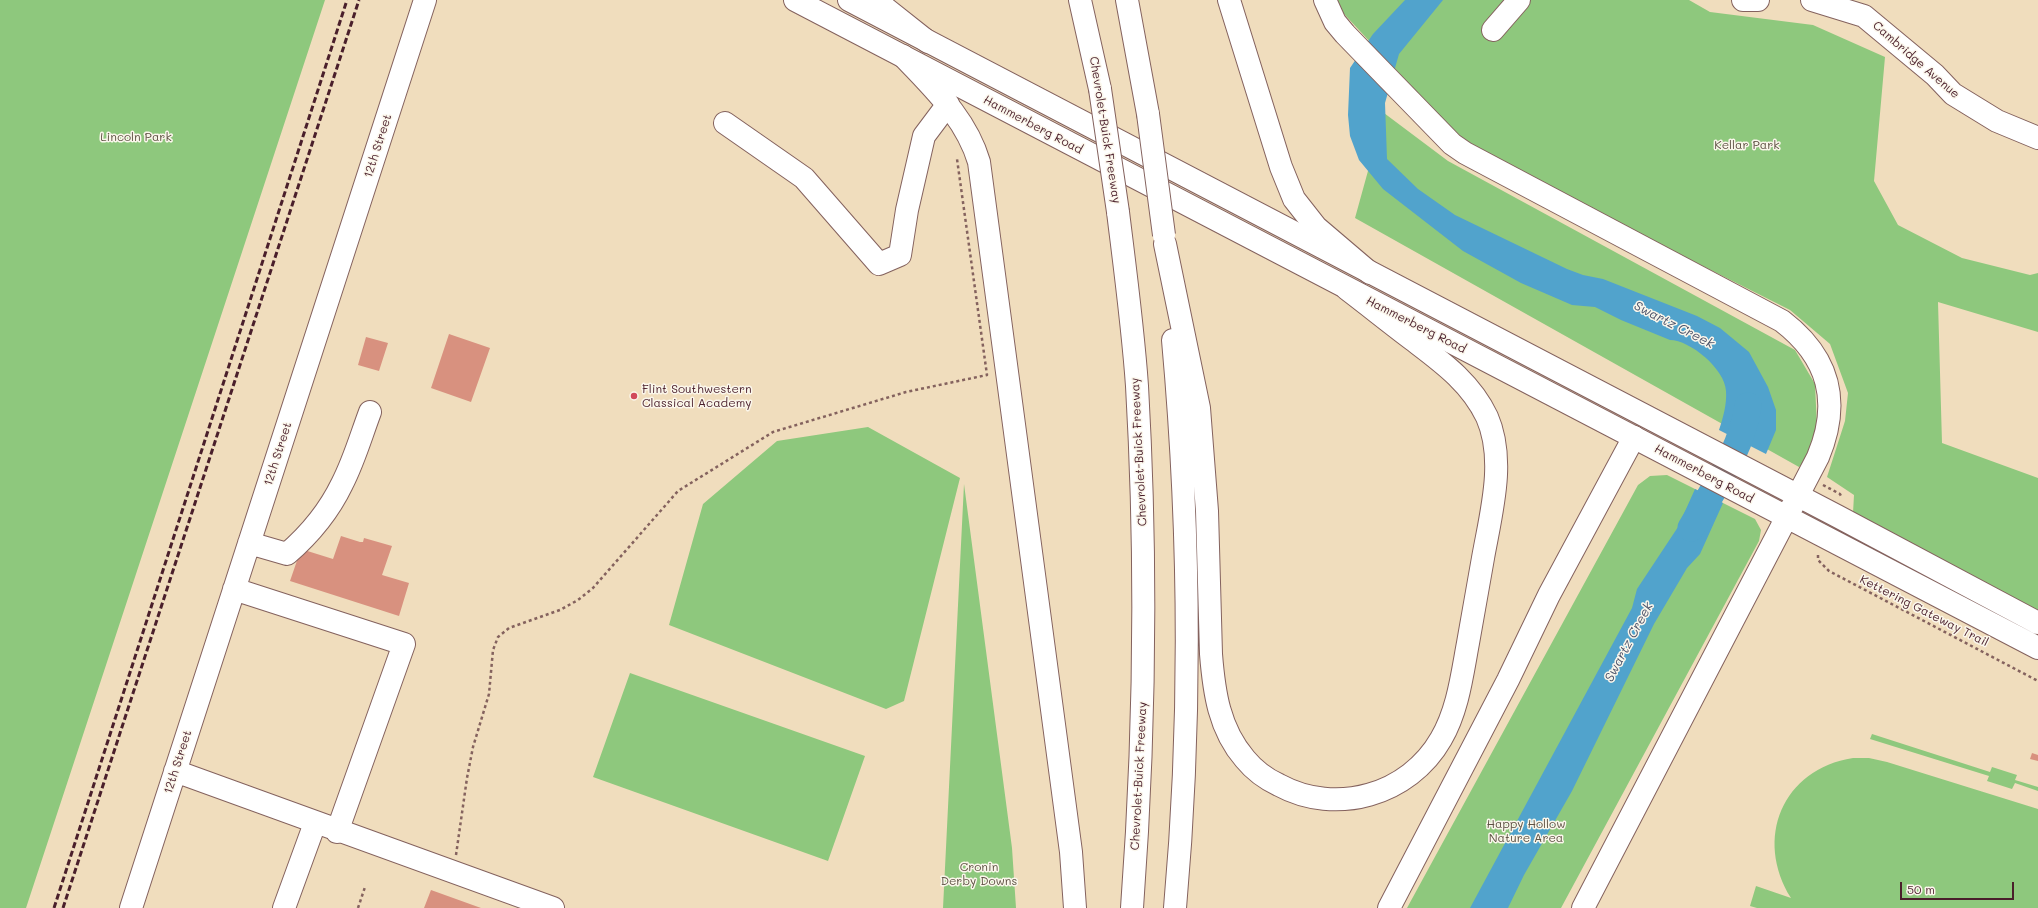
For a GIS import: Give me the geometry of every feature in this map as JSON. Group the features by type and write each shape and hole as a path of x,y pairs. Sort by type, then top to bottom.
{"main road":[{"name":"12th Street","path":"131,908 425,0"},
{"name":"Hammerberg Road","path":"795,0 2038,648"},
{"name":"Hammerberg Road","path":"849,0 2038,623"},
{"path":"875,0 928,42"},
{"name":"Chevrolet-Buick Freeway","path":"1080,0 1100,89 1118,212 1137,384 1143,571 1143,696 1139,812 1132,908"},
{"path":"1127,0 1148,114 1164,240 1183,463 1187,570 1186,712 1175,908"},
{"path":"1229,0 1280,167 1294,199 1316,227 1370,273"},
{"path":"1325,0 1335,22 1357,47 1442,135 1464,153 1767,312 1795,331 1817,357 1824,373 1830,404 1830,423 1826,439 1818,457 1583,908"},
{"path":"1493,30 1519,0"},
{"path":"1743,0 1758,0"},
{"name":"Cambridge Avenue","path":"1812,0 1864,16 1935,75 1953,94 1997,121 2038,138"},
{"path":"902,56 948,104 964,127 974,145 982,180 1071,852 1075,908"},
{"path":"725,123 804,178 879,264 900,255 907,210 924,136 948,104"},
{"path":"1164,240 1199,408 1207,511 1211,654 1219,712 1234,745 1245,760 1258,772 1291,792 1330,800 1368,796 1391,786 1416,770 1441,739 1451,719 1462,677 1493,501 1496,467 1493,440 1489,423 1470,390 1446,365 1347,289"},
{"path":"1389,908 1508,680 1549,595 1634,438 1633,421 1624,405"},
{"path":"249,543 287,554 297,545 319,521 342,484 370,412"},
{"path":"234,589 404,644 337,832"},
{"path":"175,772 337,832 553,908"},
{"path":"284,908 315,823"}],"path":[{"path":"451,872 457,853 472,747 489,694 492,650 498,637 509,628 560,610 578,600 593,588 678,491 773,432 906,392 987,375 956,154"},
{"name":"Kettering Gateway Trail","path":"1818,553 1818,560 1829,571 2038,681"},
{"path":"358,908 365,887"}],"green space":[{"name":"Lincoln Park","path":"0,0 325,0 26,908 0,908"},
{"name":"Kellar Park","path":"1331,0 1689,0 1710,12 1813,25 1885,57 1874,181 1898,225 1962,258 2030,275 2038,273 2038,332 1938,302 1942,443 2038,478 2038,612 1853,513 1854,495 1827,477 1845,421 1848,393 1830,344 1790,310 1469,148"},
{"path":"1384,113 1448,161 1795,350 1815,384 1817,427 1809,458 1799,467 1355,218"},
{"path":"868,427 960,478 904,701 886,709 669,625 703,504 777,441"},
{"name":"Happy Hollow Nature Area","path":"1667,475 1755,519 1761,530 1759,541 1561,908 1407,908 1638,485 1650,476"},
{"name":"Cronin Derby Downs","path":"964,484 1012,848 1016,908 943,908"},
{"path":"630,673 865,756 828,861 593,777"},
{"path":"1872,734 1990,772 1992,767 2017,775 2015,780 2038,787 2038,791 2015,783 2012,789 1987,781 1989,776 1870,739"},
{"path":"1853,758 1869,758 1887,762 2038,809 2038,908 1757,908 1750,906 1756,886 1791,898 1780,875 1775,853 1776,831 1782,810 1792,792 1808,776 1828,765"}],"water":[{"path":"1405,0 1443,0 1399,54 1385,103 1387,159 1418,189 1455,215 1567,269 1583,275 1603,279 1697,316 1720,328 1749,352 1768,387 1776,410 1776,430 1766,454 1719,430 1726,401 1724,382 1713,365 1696,350 1678,341 1670,340 1621,320 1595,307 1572,305 1521,283 1463,251 1383,189 1359,160 1350,136 1348,115 1350,68 1373,34"},
{"path":"1695,489 1723,503 1700,554 1687,568 1654,624 1572,791 1524,875 1508,908 1470,908 1632,608 1637,589 1678,527"}],"building":[{"path":"449,334 490,348 471,402 431,388"},
{"path":"366,337 388,343 379,371 358,365"},
{"path":"341,536 360,542 363,542 364,538 392,546 382,575 409,583 399,616 290,581 301,549 333,559"},
{"path":"2032,753 2038,755 2038,761 2030,759"},
{"path":"431,890 481,908 424,908"}],"waterway":[{"name":"Swartz Creek","path":"1691,528 1726,469 1740,438 1748,406"}],"railway":[{"path":"54,908 347,0"},
{"path":"63,908 359,0"}],"place":[{"name":"Flint Southwestern Classical Academy","path":"634,396"}]}
